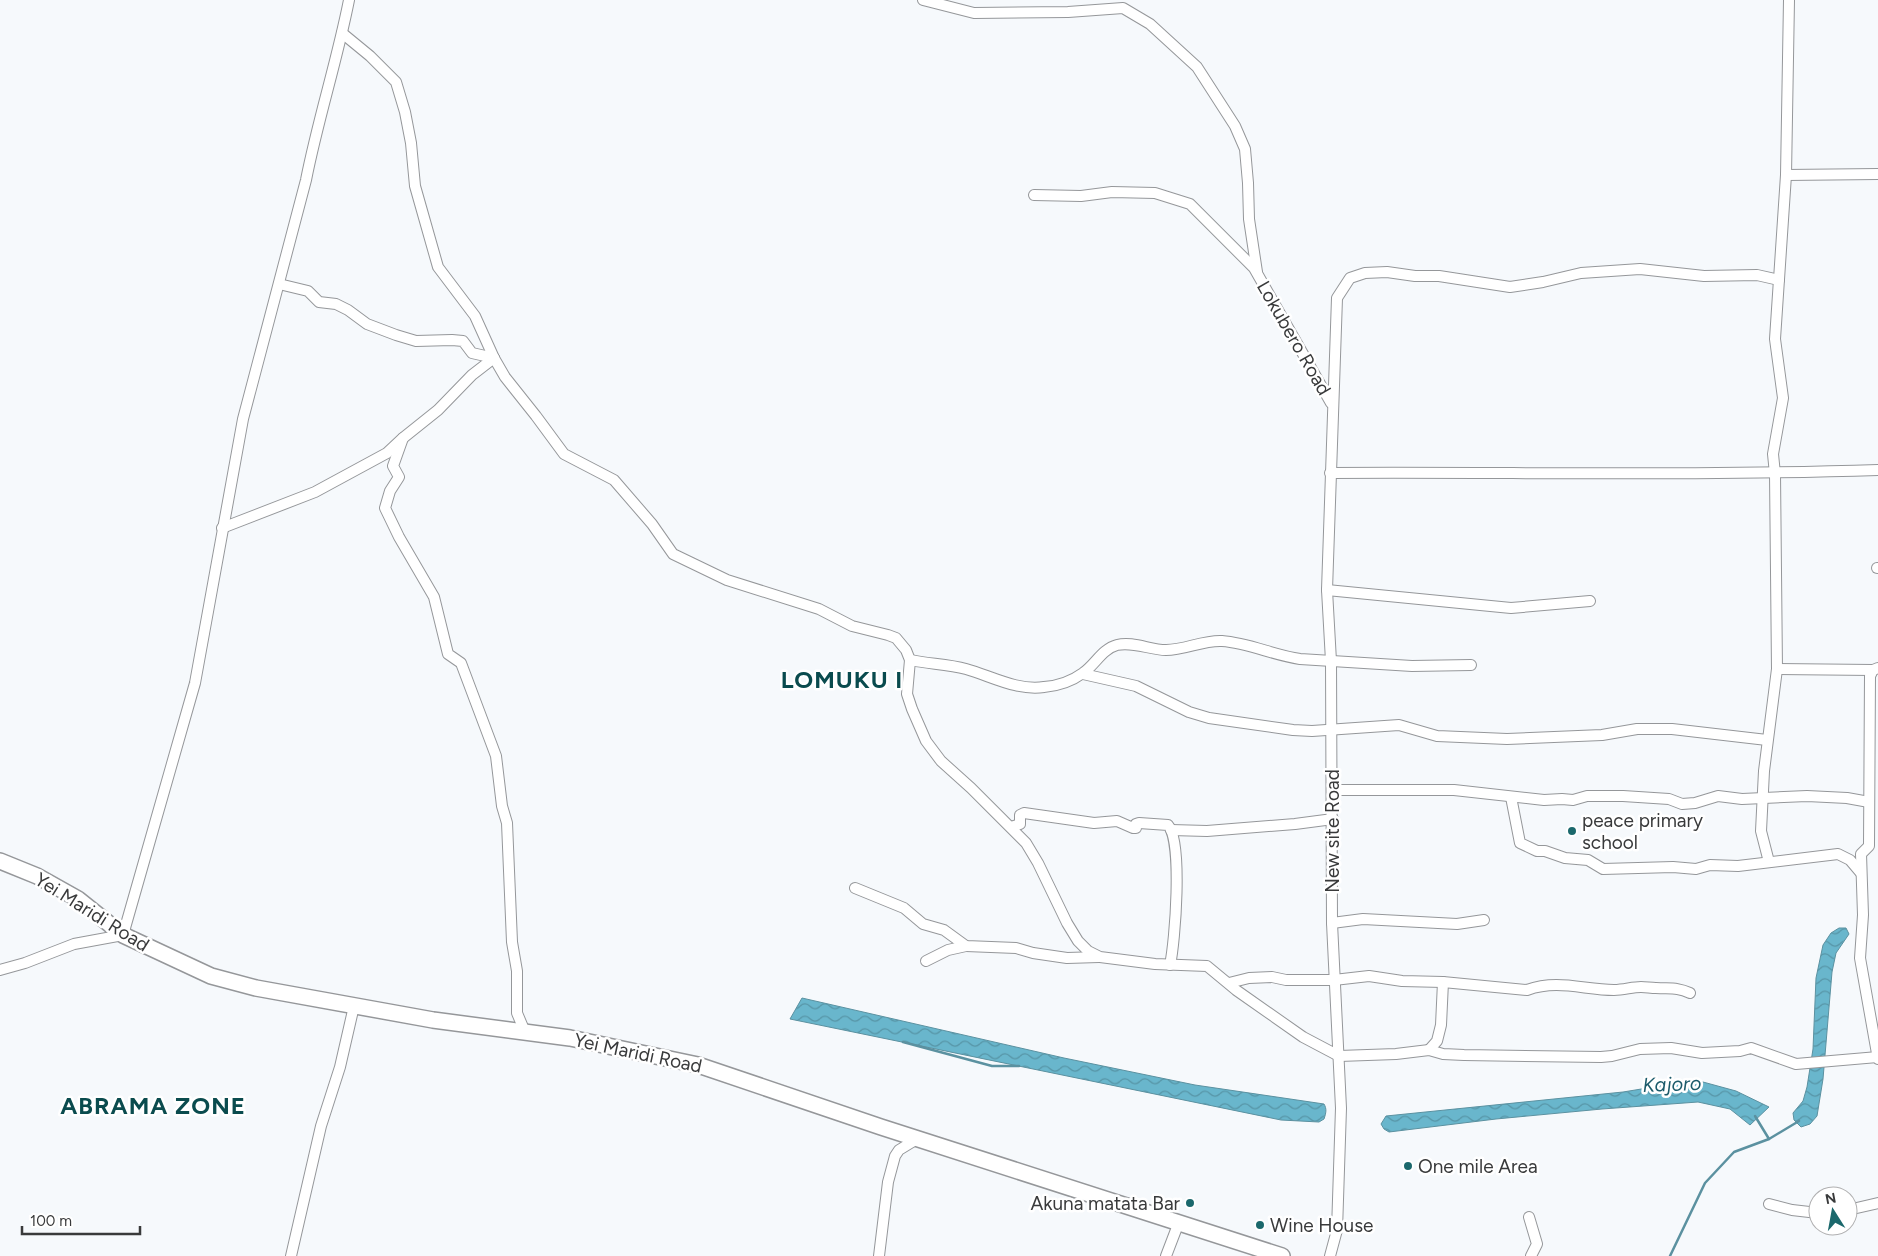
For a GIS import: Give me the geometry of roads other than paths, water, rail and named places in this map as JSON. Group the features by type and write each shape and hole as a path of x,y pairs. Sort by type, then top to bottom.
{"main road":[{"name":"Yei Maridi Road","path":"0,861 37,876 78,899 122,935 211,976 256,988 433,1020 584,1040 698,1065 917,1139 1282,1256"}],"street":[{"path":"0,970 25,963 74,944 122,935 195,683 243,419 349,0"},
{"path":"923,0 974,13 1068,12 1123,8 1150,24 1197,67 1235,126 1245,149 1249,219 1256,272"},
{"path":"1769,862 1761,831 1766,740 1776,669 1775,474 1773,454 1782,398 1775,339 1786,175 1789,0"},
{"path":"342,33 370,56 396,82 408,128 415,186 438,267 475,316 505,377 564,454 614,480 652,524 673,554 726,580 819,609 852,626 896,638 906,650 910,660 907,694 926,741 941,761 1026,843 1078,941 1088,951 1100,957"},
{"path":"1786,175 1878,174"},
{"path":"1034,195 1081,196 1112,192 1155,193 1190,204 1239,251 1256,272"},
{"name":"New site Road","path":"1330,1256 1337,1230 1341,1108 1332,923 1332,661 1327,590 1336,298 1350,278 1365,273 1397,272 1415,276 1439,276 1510,287 1581,273 1640,269 1704,276 1757,274 1780,280"},
{"name":"Lokubero Road","path":"1256,272 1332,404"},
{"path":"278,284 308,291 319,302 336,304 367,324 396,335 416,341 463,341 472,353 494,358"},
{"path":"222,528 315,492 387,453 438,410 472,374 494,358"},
{"path":"403,438 393,466 399,477 390,491 385,508 399,537 434,597 448,654 461,663 496,756 502,806 507,823 512,942 517,971 517,1013 525,1032"},
{"path":"1330,473 1503,472 1615,475 1775,474 1878,470"},
{"path":"1327,590 1511,608 1590,601"},
{"path":"910,660 966,669 1028,688 1057,685 1082,674 1108,649 1126,644 1166,650 1212,641 1224,641 1252,646 1283,657 1412,666 1471,665"},
{"path":"1776,669 1876,669"},
{"path":"926,961 948,950 966,946 1016,948 1048,956 1067,958 1100,957 1170,965 1207,966 1303,1037 1339,1056 1396,1054 1429,1050 1443,1054 1464,1055 1601,1057 1651,1048 1672,1048 1702,1053 1740,1051 1751,1048 1796,1064 1878,1058 1875,1026 1860,958 1863,915 1861,854 1869,846 1870,676 1876,669"},
{"path":"1082,674 1136,686 1189,712 1208,718 1293,730 1312,731 1399,725 1437,736 1507,739 1602,735 1637,730 1672,729 1766,740"},
{"path":"1332,790 1454,790 1507,795 1511,798 1544,800 1574,800 1588,796 1623,796 1669,799 1682,804 1695,803 1718,796 1742,799 1807,796 1847,798 1869,802"},
{"path":"1511,798 1520,843 1537,851 1545,851 1565,858 1588,860 1603,869 1673,867 1696,869 1710,865 1738,866 1838,854 1850,860 1861,873"},
{"path":"1011,827 1020,824 1020,815 1024,813 1094,823 1117,821 1133,828 1136,828 1136,824 1139,823 1168,825 1171,830 1176,883 1175,928 1170,965"},
{"path":"1171,830 1207,831 1333,819"},
{"path":"855,888 904,908 923,924 944,930 966,946"},
{"path":"1332,923 1380,919 1456,924 1484,920"},
{"path":"1228,983 1249,978 1272,977 1286,980 1334,980 1369,976 1402,981 1443,982 1527,990 1539,986 1555,985 1613,990 1640,986 1658,989 1678,988 1690,993"},
{"path":"1429,1050 1438,1041 1441,1025 1443,982"},
{"path":"291,1256 321,1126 340,1067 354,1006"},
{"path":"880,1256 888,1182 894,1156 899,1150 917,1139"},
{"path":"1768,1204 1808,1212"},
{"path":"1858,1208 1878,1204"},
{"path":"1529,1217 1537,1244 1531,1256"},
{"path":"1166,1256 1179,1222"}],"water":[{"path":"1839,928 1846,928 1849,934 1836,953 1832,972 1823,1079 1817,1116 1810,1124 1801,1127 1794,1120 1793,1113 1803,1101 1807,1087 1813,1049 1816,978 1823,945 1831,933"},
{"path":"802,998 1064,1058 1195,1085 1324,1104 1326,1109 1325,1115 1324,1119 1319,1122 1281,1120 790,1019"},
{"path":"1703,1082 1736,1091 1769,1107 1750,1125 1730,1109 1698,1102 1496,1119 1389,1132 1381,1124 1386,1116 1623,1092 1678,1083"}],"waterway":[{"path":"903,1042 992,1066 1019,1066"},
{"name":"Kajoro","path":"1755,1116 1769,1139"},
{"path":"1670,1256 1705,1183 1734,1152 1769,1139 1799,1121"}],"place":[{"name":"peace primary school","path":"1572,831"},
{"name":"One mile Area","path":"1408,1166"},
{"name":"Akuna matata Bar","path":"1190,1203"},
{"name":"Wine House","path":"1260,1225"}],"district":[{"name":"LOMUKU I","path":"842,679"},
{"name":"ABRAMA ZONE","path":"153,1105"}]}
